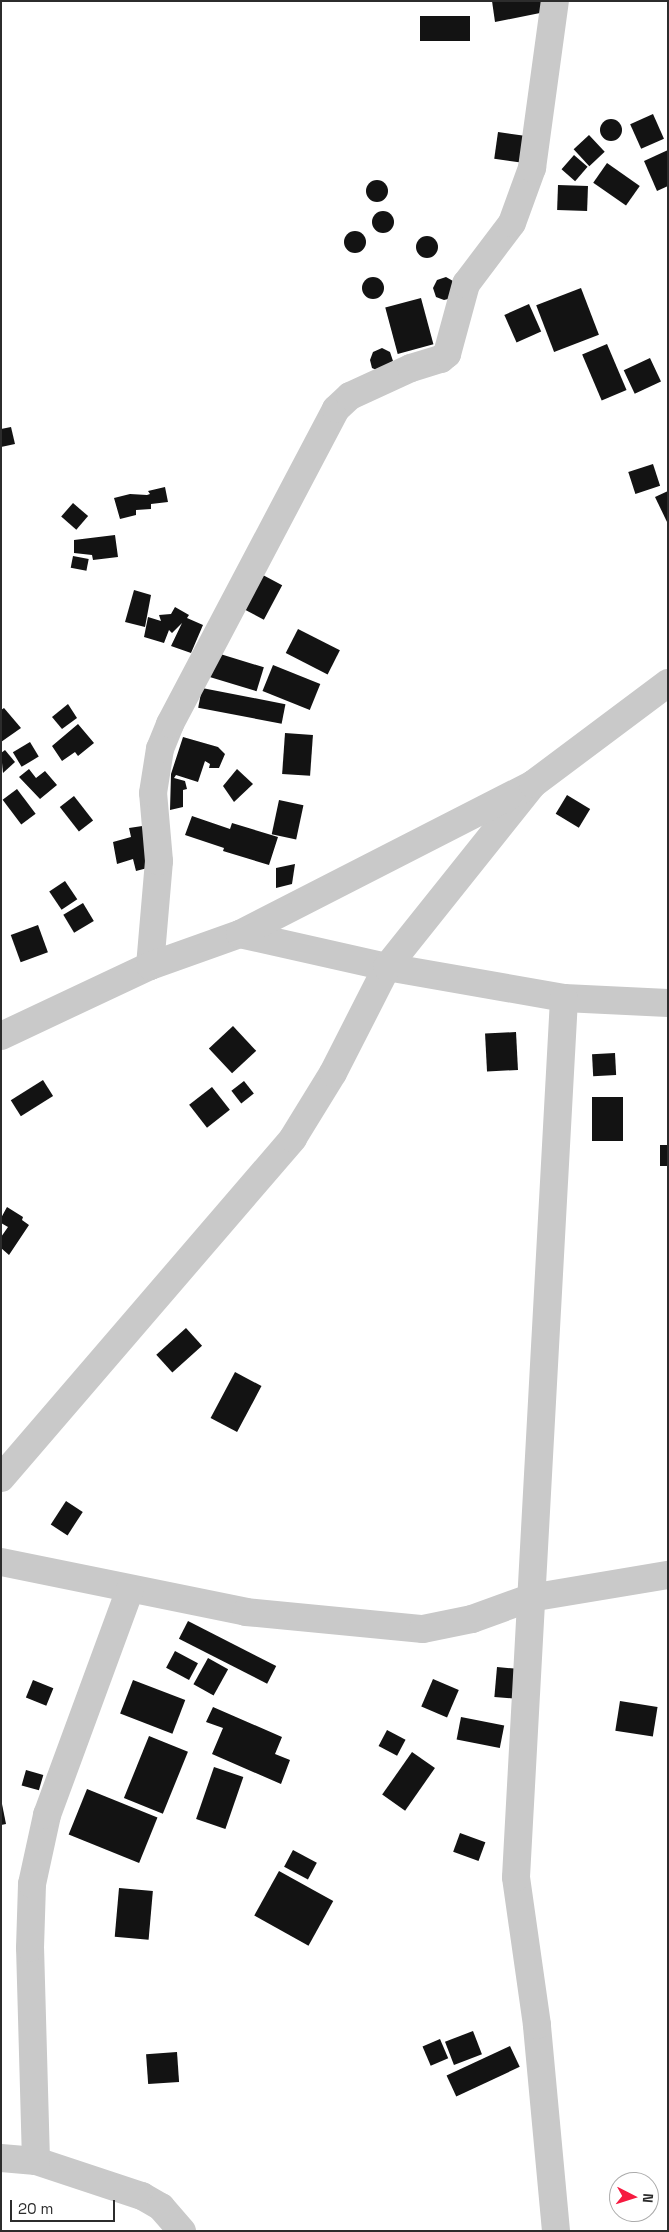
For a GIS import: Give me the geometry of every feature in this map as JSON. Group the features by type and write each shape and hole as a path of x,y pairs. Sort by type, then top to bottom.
{"street":[{"path":"150,966 159,861 153,793 160,749 170,724 336,409 350,396 411,368 441,359 447,354 466,284 512,223 532,168 556,1"},
{"path":"1,1036 150,966 240,934 533,784 668,683"},
{"path":"1,1478 294,1138 334,1073 387,967 533,784"},
{"path":"240,934 387,967 564,998 668,1003"},
{"path":"556,2231 537,2025 516,1877 564,998"},
{"path":"1,1562 130,1590 246,1612 423,1629 472,1619 530,1598 668,1575"},
{"path":"36,2161 30,1948 32,1884 47,1815 130,1590"},
{"path":"1,2158 36,2161 142,2196 161,2207 182,2231"}],"building":[{"path":"492,1 543,1 545,12 495,22"},
{"path":"420,16 470,16 470,41 420,41"},
{"path":"653,114 664,139 641,149 630,124"},
{"path":"611,119 619,122 622,130 619,138 611,141 603,138 600,130 603,122"},
{"path":"498,132 532,137 528,163 494,159"},
{"path":"589,135 605,152 589,166 574,149"},
{"path":"668,150 668,186 657,191 644,161"},
{"path":"574,155 588,167 575,181 562,169"},
{"path":"607,163 640,186 626,206 593,183"},
{"path":"377,180 385,183 388,191 385,199 377,202 369,199 366,191 369,183"},
{"path":"558,185 588,186 587,211 557,210"},
{"path":"383,211 391,214 394,222 391,230 383,233 375,230 372,222 375,214"},
{"path":"355,231 363,234 366,242 363,250 355,253 347,250 344,242 347,234"},
{"path":"427,236 435,239 438,247 435,255 427,258 419,255 416,247 419,239"},
{"path":"373,277 381,280 384,288 381,296 373,299 365,296 362,288 365,280"},
{"path":"446,277 453,281 452,298 444,300 436,297 433,288 437,280"},
{"path":"581,288 599,335 554,352 536,305"},
{"path":"421,298 433,344 398,354 385,308"},
{"path":"529,304 541,331 517,342 504,315"},
{"path":"607,344 627,390 602,401 582,355"},
{"path":"382,348 390,352 393,361 381,372 372,368 370,360 373,352"},
{"path":"650,358 661,382 635,394 624,370"},
{"path":"11,427 15,444 1,447 1,429"},
{"path":"653,464 660,486 635,494 628,472"},
{"path":"165,487 168,502 151,504 151,509 136,510 136,515 120,519 114,498 130,494 147,495 150,494 148,491"},
{"path":"668,491 668,524 655,497"},
{"path":"73,503 88,516 76,530 61,517"},
{"path":"115,535 118,557 93,560 92,555 74,553 74,540"},
{"path":"73,556 89,559 86,571 71,568"},
{"path":"261,574 282,585 264,620 243,608"},
{"path":"134,590 151,595 145,627 125,622"},
{"path":"175,607 189,615 187,618 203,625 191,653 171,646 182,623 172,633 169,630 164,643 144,637 148,617 161,621 159,615 171,614"},
{"path":"298,629 340,650 328,674 286,653"},
{"path":"217,653 264,667 257,691 210,677"},
{"path":"273,665 320,684 310,710 263,691"},
{"path":"202,688 285,704 282,724 198,708"},
{"path":"68,704 77,718 62,729 52,717"},
{"path":"4,708 21,728 1,742 1,710"},
{"path":"78,724 94,743 78,756 75,752 62,761 52,746"},
{"path":"285,733 313,735 310,776 282,774"},
{"path":"183,737 218,747 225,754 219,768 209,768 210,764 205,761 198,782 176,775 174,778 185,781 187,789 183,790 183,807 170,810 171,774"},
{"path":"30,742 39,757 22,767 13,752"},
{"path":"5,750 15,762 3,773 1,753"},
{"path":"29,769 36,778 45,771 57,785 40,799 19,777"},
{"path":"237,769 253,784 234,802 223,786"},
{"path":"17,789 36,814 21,825 3,800"},
{"path":"567,795 590,809 579,828 556,814"},
{"path":"74,796 93,820 79,832 60,807"},
{"path":"279,800 303,805 296,839 272,834"},
{"path":"192,816 230,829 232,823 278,837 269,865 223,851 224,848 185,835"},
{"path":"149,825 155,866 136,871 133,859 117,864 113,842 131,837 129,828"},
{"path":"295,864 292,884 276,888 276,868"},
{"path":"65,881 77,899 62,910 49,892"},
{"path":"83,903 94,921 74,933 63,915"},
{"path":"38,925 48,952 21,962 11,935"},
{"path":"233,1026 256,1051 232,1073 209,1049"},
{"path":"516,1032 518,1070 487,1072 485,1034"},
{"path":"615,1053 616,1075 593,1076 592,1054"},
{"path":"43,1080 53,1096 21,1116 11,1100"},
{"path":"244,1081 254,1094 241,1103 231,1091"},
{"path":"212,1087 230,1110 207,1128 189,1105"},
{"path":"592,1097 623,1097 623,1141 592,1141"},
{"path":"660,1145 668,1145 668,1166 660,1166"},
{"path":"7,1207 23,1217 22,1220 29,1225 9,1255 1,1248 1,1237 8,1227 1,1223 1,1218"},
{"path":"186,1328 202,1346 172,1373 156,1355"},
{"path":"235,1372 261,1386 237,1432 211,1418"},
{"path":"66,1501 83,1512 68,1535 51,1524"},
{"path":"188,1621 276,1666 267,1684 179,1639"},
{"path":"175,1651 198,1663 189,1680 166,1668"},
{"path":"208,1658 228,1669 214,1695 193,1684"},
{"path":"497,1667 521,1669 518,1699 494,1697"},
{"path":"433,1679 459,1690 447,1718 421,1707"},
{"path":"33,1680 53,1688 46,1706 26,1698"},
{"path":"133,1680 185,1700 172,1734 120,1714"},
{"path":"620,1701 658,1707 653,1737 615,1731"},
{"path":"213,1707 282,1737 275,1754 290,1760 281,1784 212,1754 223,1728 206,1722"},
{"path":"461,1717 504,1725 500,1748 457,1740"},
{"path":"387,1730 406,1740 397,1756 379,1746"},
{"path":"149,1736 188,1752 163,1814 124,1798"},
{"path":"412,1752 435,1768 405,1811 382,1795"},
{"path":"214,1767 243,1777 225,1829 196,1819"},
{"path":"26,1770 43,1775 39,1790 22,1785"},
{"path":"87,1789 157,1817 139,1863 69,1834"},
{"path":"1,1799 6,1824 1,1825"},
{"path":"460,1833 485,1842 479,1861 453,1852"},
{"path":"293,1850 317,1863 308,1879 284,1867"},
{"path":"279,1871 333,1901 309,1946 254,1916"},
{"path":"119,1888 153,1891 149,1940 115,1937"},
{"path":"473,2031 482,2054 454,2065 445,2042"},
{"path":"440,2039 448,2058 431,2066 423,2046"},
{"path":"510,2046 520,2067 456,2096 447,2076"},
{"path":"177,2052 179,2082 148,2084 146,2054"}]}
